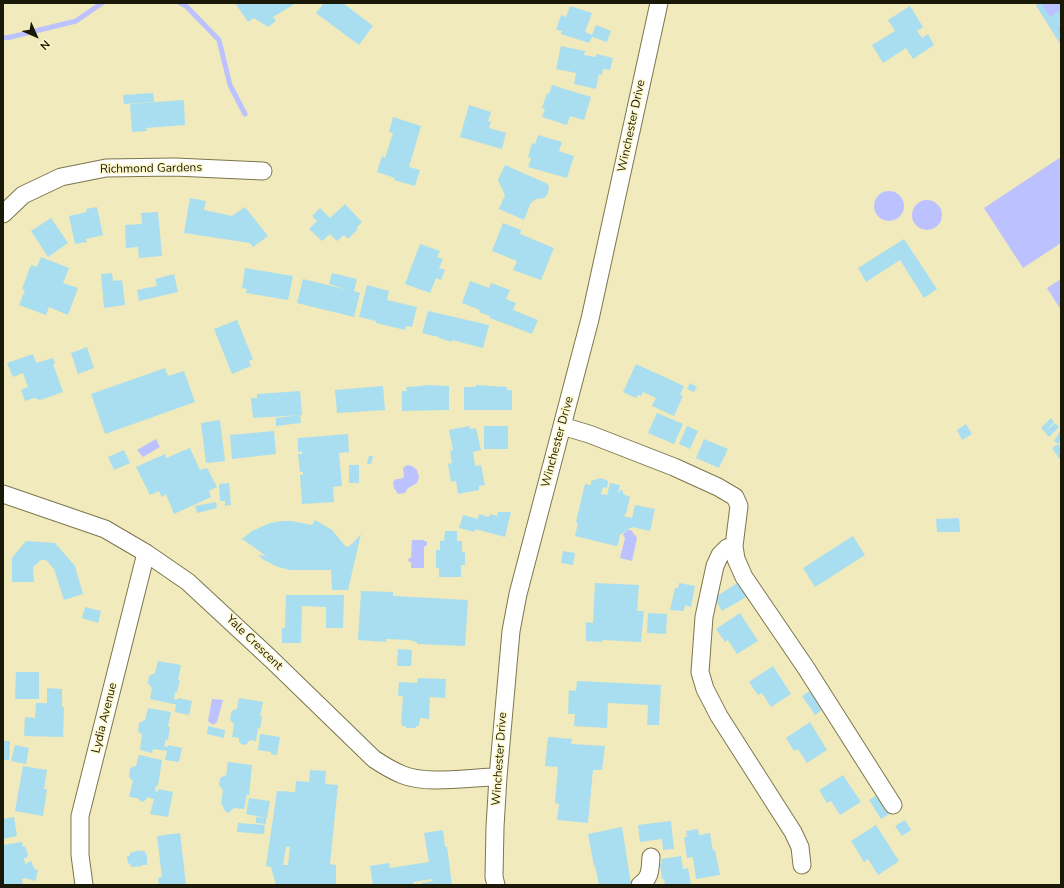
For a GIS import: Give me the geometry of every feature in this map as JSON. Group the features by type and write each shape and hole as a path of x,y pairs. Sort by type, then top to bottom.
{"street":[{"name":"Winchester Drive","path":"496,885 494,877 495,826 511,631 518,594 590,319 659,3"},
{"name":"Richmond Gardens","path":"3,214 22,195 61,177 106,168 175,167 262,172"},
{"path":"562,426 589,434 674,467 718,487 735,497 739,506 734,546 736,559 744,577 806,668 893,805"},
{"name":"Yale Crescent","path":"3,494 105,529 146,553 188,582 270,658 374,759 404,776 434,780 498,777"},
{"path":"734,546 727,548 720,555 715,566 704,617 700,672 705,689 719,716 793,832 800,847 802,865"},
{"name":"Lydia Avenue","path":"84,885 80,855 80,816 146,553"},
{"path":"640,885 648,879 650,871 650,857"}],"water":[{"path":"1039,3 1061,3 1061,45 1036,5"},
{"path":"1061,157 1061,243 1023,268 984,208"},
{"path":"889,191 895,192 903,200 903,212 895,220 889,221 883,220 875,212 874,206 875,200 883,192"},
{"path":"927,200 933,201 941,209 941,221 933,229 927,230 921,229 913,221 912,215 913,209 921,201"},
{"path":"1061,279 1061,310 1047,288"},
{"path":"156,439 160,447 143,457 137,450"},
{"path":"407,465 412,466 417,470 419,477 417,483 408,488 405,493 398,494 394,488 393,482 396,479 404,477 403,468"},
{"path":"628,530 631,530 637,538 632,561 620,558 625,538 623,535"},
{"path":"412,540 423,540 427,542 427,545 424,547 424,568 411,568 411,562 408,561 409,558 411,558"},
{"path":"212,699 223,700 217,722 213,725 208,721"}],"building":[{"path":"235,3 296,3 273,17 276,21 268,27 254,18 248,22"},
{"path":"324,3 343,3 373,26 359,45 316,13"},
{"path":"1041,3 1050,17 1061,10 1061,26 1057,28 1061,35 1061,45 1036,5"},
{"path":"570,6 592,13 585,32 592,35 596,25 611,31 607,42 592,37 589,43 561,34 562,31 556,30 561,15 566,17"},
{"path":"910,6 923,27 917,31 922,38 928,34 934,45 913,59 906,48 883,63 872,45 895,31 888,20"},
{"path":"561,46 585,51 584,55 596,57 596,54 613,58 610,70 603,69 602,75 599,74 596,89 574,84 576,73 556,69"},
{"path":"552,85 591,97 584,120 570,116 567,125 542,117 545,109 542,108 547,93 549,94"},
{"path":"153,93 154,102 124,104 123,95"},
{"path":"184,100 185,125 146,128 147,131 132,132 130,104"},
{"path":"469,105 491,112 488,121 491,122 489,128 506,133 502,149 460,137"},
{"path":"393,117 421,126 409,167 420,170 415,186 394,180 395,178 377,172 382,156 385,158 393,133 389,132"},
{"path":"538,135 562,142 559,151 574,156 567,178 528,167 531,158 528,157 532,143 535,144"},
{"path":"505,165 548,184 549,189 547,195 544,198 536,199 529,205 524,220 499,209 505,195 498,180"},
{"path":"190,198 206,201 204,210 232,216 245,207 268,236 253,247 250,243 184,233"},
{"path":"345,204 362,222 356,228 358,229 348,239 344,235 337,241 330,234 322,241 309,229 317,221 312,216 320,208 330,218"},
{"path":"97,207 103,235 86,239 87,242 75,244 69,216 87,212 86,209"},
{"path":"158,212 162,256 139,258 138,247 126,248 125,225 142,224 141,213"},
{"path":"51,218 68,243 48,257 31,231"},
{"path":"503,223 521,230 520,234 554,248 541,280 513,270 517,261 492,251"},
{"path":"904,239 937,289 924,298 900,260 866,282 858,268"},
{"path":"420,244 440,251 437,257 443,259 439,268 445,270 441,280 436,278 430,293 405,284"},
{"path":"41,257 69,268 63,283 78,288 68,315 49,307 46,315 19,305 25,290 22,289 31,265 37,267"},
{"path":"245,268 293,276 288,300 246,293 247,289 242,288"},
{"path":"112,273 113,281 122,280 125,305 104,308 101,274"},
{"path":"332,273 357,279 354,291 360,293 354,317 297,303 303,279 348,290 329,284"},
{"path":"174,274 178,292 139,301 137,290 157,286 155,279"},
{"path":"470,281 489,288 491,283 510,290 506,299 516,303 513,310 538,320 532,334 490,318 490,316 479,312 480,310 462,303"},
{"path":"367,285 389,291 387,300 417,307 412,327 406,326 405,330 359,317"},
{"path":"428,311 489,325 483,348 452,340 452,342 422,333"},
{"path":"237,320 253,359 249,361 251,366 232,374 214,329"},
{"path":"87,347 94,368 78,374 71,353"},
{"path":"33,354 36,363 53,358 55,363 53,364 63,392 40,400 34,398 25,401 21,390 28,387 23,373 13,377 7,363"},
{"path":"636,364 684,386 680,395 683,396 674,416 652,406 656,398 643,392 641,396 638,395 636,398 623,392"},
{"path":"165,368 168,376 184,371 195,402 105,434 91,394"},
{"path":"690,383 697,387 694,392 687,389"},
{"path":"423,385 449,386 449,410 402,411 402,391 407,391 406,387"},
{"path":"476,385 507,387 507,390 512,390 512,410 464,410 464,387 476,387"},
{"path":"383,386 385,410 337,413 335,390"},
{"path":"300,391 302,415 253,418 251,398 257,398 257,394"},
{"path":"657,413 683,424 674,444 648,433"},
{"path":"300,415 301,423 276,426 276,418"},
{"path":"1051,418 1054,422 1045,432 1041,428"},
{"path":"220,420 225,461 206,463 201,423"},
{"path":"1055,423 1059,427 1049,437 1045,432"},
{"path":"966,424 972,434 962,440 957,430"},
{"path":"469,426 470,429 476,428 481,450 473,452 475,466 481,465 485,485 479,486 479,490 458,494 456,481 451,482 448,464 452,463 450,451 453,450 449,430"},
{"path":"484,426 508,426 508,449 484,449"},
{"path":"687,426 698,431 690,449 679,444"},
{"path":"1061,429 1061,440 1058,444 1054,441"},
{"path":"274,431 276,454 232,459 230,435"},
{"path":"348,434 349,452 339,453 342,486 333,487 334,502 302,504 300,475 303,475 303,472 300,472 298,454 302,454 302,451 298,452 298,438"},
{"path":"704,439 728,449 719,468 696,458"},
{"path":"1058,444 1061,448 1061,461 1052,448"},
{"path":"190,448 200,470 207,468 217,487 209,491 211,497 174,514 166,494 162,497 159,491 150,495 136,467 165,454 166,458"},
{"path":"124,450 130,463 114,470 108,457"},
{"path":"369,456 373,456 371,464 367,464"},
{"path":"349,465 359,465 359,483 349,483"},
{"path":"601,478 608,481 607,488 603,487 601,494 607,495 610,483 620,485 618,492 620,492 620,490 623,491 623,494 630,497 626,514 623,516 632,518 635,505 655,509 650,531 632,527 620,535 618,545 616,546 575,536 578,523 576,522 585,484 591,485 591,481"},
{"path":"229,483 231,505 225,506 225,501 220,501 219,484"},
{"path":"216,502 217,508 197,513 195,506"},
{"path":"498,512 511,512 505,537 475,529 475,532 459,528 463,515 478,519 479,514 489,517 490,514 497,516"},
{"path":"959,518 960,532 937,532 936,519"},
{"path":"315,520 332,530 346,547 353,543 361,534 348,590 332,590 331,570 290,570 278,567 264,560 258,555 266,556 244,540 241,540 252,531 270,523 292,521 312,525"},
{"path":"445,531 457,531 457,541 462,541 462,552 465,552 465,565 461,565 461,577 439,577 439,568 436,568 436,550 440,550 440,541 444,541"},
{"path":"853,536 865,555 815,587 803,568"},
{"path":"26,541 55,543 75,566 83,594 64,600 54,569 46,560 41,560 33,567 34,582 12,582 12,558"},
{"path":"563,551 575,553 573,565 561,563"},
{"path":"739,582 748,596 722,611 714,598"},
{"path":"595,583 639,585 637,611 644,611 641,642 602,640 602,642 586,641 586,622 593,623"},
{"path":"679,583 695,586 691,607 685,605 684,611 670,610 675,588 678,588"},
{"path":"361,591 393,592 393,596 468,600 465,646 417,644 417,642 409,640 386,639 386,642 358,640"},
{"path":"286,595 344,595 343,628 326,628 326,607 302,606 301,643 282,643 282,628 285,628"},
{"path":"85,607 101,611 98,623 82,618"},
{"path":"648,613 667,614 666,634 647,633"},
{"path":"740,613 758,641 737,654 728,640 725,642 716,629"},
{"path":"398,649 412,650 411,666 397,666"},
{"path":"158,661 181,665 178,680 180,680 174,699 177,700 178,698 192,701 189,715 175,712 176,704 150,699 152,688 148,683 149,676 155,673"},
{"path":"773,666 791,694 771,707 762,693 758,695 749,682"},
{"path":"16,672 39,672 39,699 15,699"},
{"path":"418,678 446,679 445,698 430,697 429,719 420,718 419,726 416,726 416,728 406,728 406,726 402,726 401,723 403,696 398,696 399,682 417,683"},
{"path":"577,681 661,685 659,725 647,725 648,705 608,703 607,728 574,726 575,714 568,714 569,690 576,691"},
{"path":"47,688 62,689 62,707 64,707 63,737 24,736 25,717 35,718 36,703 47,703"},
{"path":"810,691 822,710 815,715 802,696"},
{"path":"239,698 263,702 260,716 262,716 260,729 258,728 256,741 250,740 246,745 239,742 239,738 232,737 234,724 230,720 231,713 233,710 237,709"},
{"path":"148,708 171,712 168,727 170,727 168,740 166,739 164,746 167,747 168,745 182,748 179,762 165,760 167,751 153,749 152,753 140,750 142,735 138,731 139,723 145,720"},
{"path":"810,722 827,750 807,763 798,749 794,751 786,738"},
{"path":"208,726 225,730 224,738 207,734"},
{"path":"260,734 280,737 277,755 271,754 271,752 258,750"},
{"path":"548,737 572,739 571,744 605,746 602,770 593,770 588,823 557,820 559,804 555,803 558,767 545,766"},
{"path":"3,741 10,741 9,760 3,760"},
{"path":"15,745 29,748 26,764 11,761"},
{"path":"139,755 162,760 158,786 156,786 155,791 158,792 158,789 173,792 168,817 150,814 154,799 147,797 146,800 142,802 137,798 129,797 133,781 129,777 130,769 136,766"},
{"path":"228,762 252,765 249,795 247,794 244,809 234,808 228,813 221,805 223,790 219,785 220,778 226,775"},
{"path":"23,766 47,770 44,789 47,789 43,816 15,811"},
{"path":"310,770 326,771 325,784 338,785 330,864 336,865 336,885 276,885 271,867 266,866 277,791 295,792 296,781 309,782","holes":["286,847 290,847 288,865 283,865"]},
{"path":"843,775 861,802 840,815 831,801 827,803 819,790"},
{"path":"877,795 889,814 881,819 869,800"},
{"path":"249,798 270,801 267,818 246,814"},
{"path":"14,817 17,836 3,839 3,819"},
{"path":"256,817 266,818 266,824 256,823"},
{"path":"905,820 911,830 902,836 895,826"},
{"path":"671,821 674,849 663,850 662,839 640,842 638,825"},
{"path":"238,823 265,825 264,834 237,832"},
{"path":"876,825 899,861 878,875 868,859 864,862 851,841"},
{"path":"622,827 631,884 599,885 588,834"},
{"path":"698,829 699,835 710,833 713,851 715,850 720,875 696,879 693,857 687,858 684,837 687,837 686,831"},
{"path":"443,830 445,847 447,847 452,885 422,885 421,883 433,881 432,879 413,882 413,885 373,885 370,866 389,863 390,868 429,862 424,833"},
{"path":"180,833 186,885 159,885 158,878 162,877 157,836"},
{"path":"22,842 23,847 25,846 28,854 27,858 24,858 25,864 31,861 35,870 38,869 36,879 35,881 25,878 22,879 23,885 3,885 3,845"},
{"path":"140,850 145,851 145,855 147,854 147,865 131,867 130,863 128,864 127,856 130,856 130,853"},
{"path":"681,856 683,869 688,868 691,884 665,885 664,879 662,879 660,864 662,864 661,859"}],"waterway":[{"path":"3,38 76,21 102,3"},
{"path":"180,3 186,6 219,40 230,85 245,114"}]}
